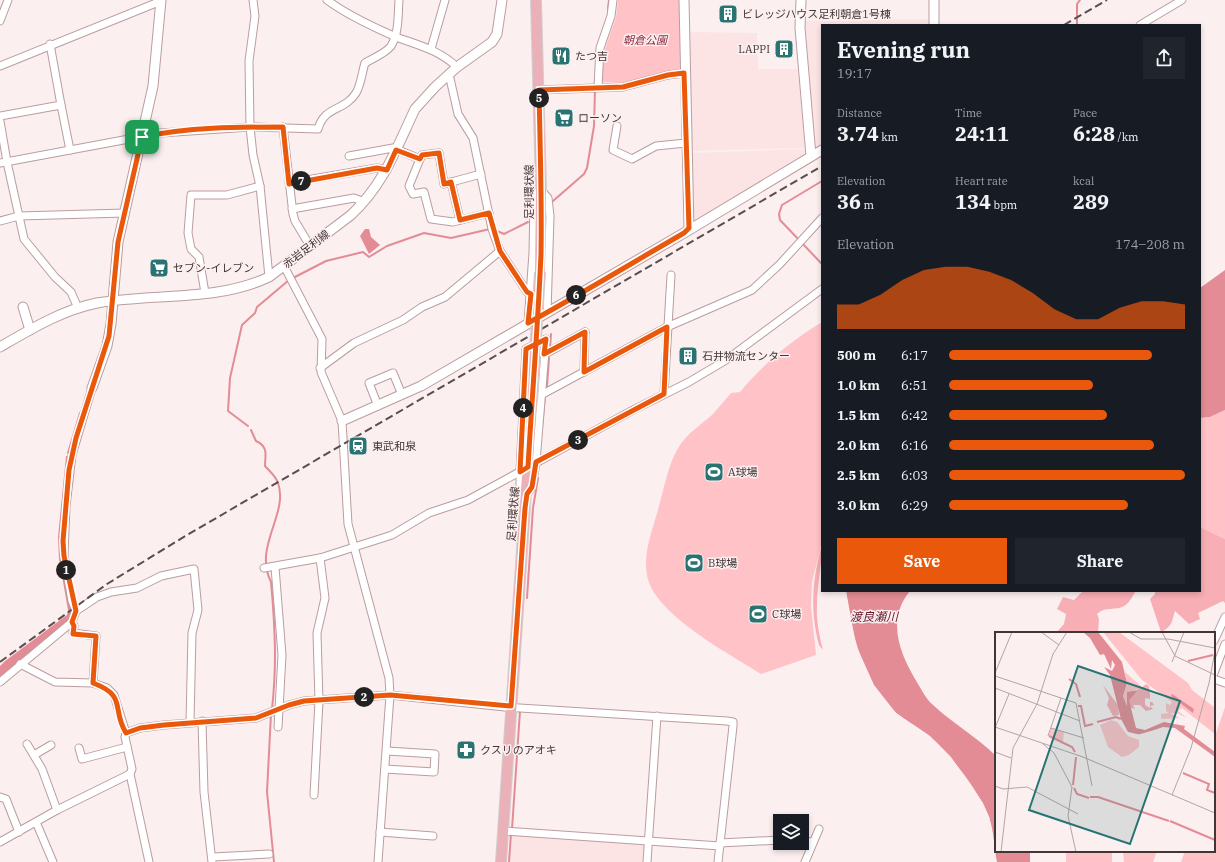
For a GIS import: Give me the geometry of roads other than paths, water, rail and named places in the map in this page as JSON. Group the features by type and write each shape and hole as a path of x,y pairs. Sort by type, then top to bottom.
{"main road":[{"name":"足利環状線","path":"501,862 527,494 540,272 541,190 536,0"}],"street":[{"path":"0,18 8,0"},
{"path":"253,0 254,16 249,61 250,127 253,155 260,186 269,277"},
{"path":"327,0 350,15 395,36 431,49 446,57 456,67"},
{"path":"3,162 161,133 250,127 318,129 321,119 327,113 348,102 356,94 365,63 391,46 395,36 399,0"},
{"path":"431,49 445,0"},
{"name":"赤岩足利線","path":"0,347 58,315 78,308 112,301 205,293 256,283 269,277 351,215 364,202 387,170 415,109 456,67 492,42 497,34 502,0"},
{"path":"598,87 600,48 611,16 613,0"},
{"path":"684,0 684,73 689,228"},
{"path":"801,0 800,28 811,156"},
{"path":"934,0 934,24"},
{"path":"1142,24 1182,0"},
{"path":"0,66 50,44 161,1 153,86 118,242 109,336 72,455 66,506 64,556 76,611 72,622 0,682"},
{"path":"50,44 70,150"},
{"path":"539,90 634,86 668,75 684,73"},
{"path":"449,74 458,114 473,138 489,213 500,251 527,292 531,294"},
{"path":"0,116 61,104"},
{"path":"0,121 3,162 19,216 24,239 55,277 71,292 78,308"},
{"path":"617,126 613,150 632,159 656,146 686,143"},
{"path":"283,127 292,209 295,221 310,246"},
{"path":"349,156 393,148 420,159"},
{"path":"342,421 402,395 547,313 821,151"},
{"path":"481,174 444,184 439,153 422,155 409,186 413,194 424,192 431,219 453,222 489,213"},
{"path":"289,184 377,168 387,170"},
{"path":"451,182 460,220"},
{"path":"205,293 199,257 191,249 188,233 190,195 227,195 260,186"},
{"path":"528,323 531,294 534,200 535,194 541,190 548,198 550,216 547,313"},
{"path":"292,209 354,198 364,202"},
{"path":"0,220 19,216 125,213"},
{"path":"541,395 667,327 752,290 780,264 821,219"},
{"path":"320,368 354,343 403,320 422,307 445,297 500,251"},
{"path":"284,266 320,334 322,347 320,368 342,421 347,513 354,547 389,678 390,695 386,769 378,862"},
{"path":"664,394 671,275"},
{"path":"278,727 282,638 269,568 320,558 392,535 436,510 468,500 689,382 726,360 821,290"},
{"path":"22,307 30,330"},
{"path":"544,354 585,332 584,372"},
{"path":"525,508 520,494 528,467 541,395 546,339 526,349 528,467"},
{"path":"378,406 369,383 375,380 393,373 402,395"},
{"path":"314,795 319,701 317,633 325,598 320,558"},
{"path":"76,611 97,597 111,592 137,588 161,576 194,569 198,610 192,633 190,722"},
{"path":"1215,639 1225,616"},
{"path":"72,622 74,626 73,634 96,636 93,683"},
{"path":"1225,644 1215,678 1225,683"},
{"path":"20,664 55,682 93,683 107,688 114,695 126,733 125,737 132,769 130,774 149,862"},
{"path":"126,733 140,728 190,722 252,719 296,703 390,695 511,706 734,722 718,862"},
{"path":"647,862 657,716"},
{"path":"202,721 204,792 212,859 269,854"},
{"path":"27,744 42,770 57,810"},
{"path":"34,755 51,745"},
{"path":"79,748 82,759 127,747"},
{"path":"386,769 434,772 435,754 387,751"},
{"path":"0,842 57,810 130,774"},
{"path":"0,797 6,799 19,832"},
{"path":"36,822 53,862"},
{"path":"805,862 819,829"},
{"path":"503,831 649,841 720,844 773,840"},
{"path":"380,832 433,836"},
{"path":"809,842 813,842"}],"water":[{"path":"365,229 369,229 371,237 380,245 369,254 360,236"},
{"path":"1225,270 1225,410 1210,417 1201,418 1201,287"},
{"path":"66,456 70,457 63,537 74,607 71,622 0,680 0,666 5,661 67,615 68,610 59,559 58,537"},
{"name":"渡良瀬川","path":"846,592 909,592 902,602 898,614 897,626 901,650 906,662 930,702 995,755 995,848 989,817 972,785 938,744 895,712 881,696 865,668 851,622"},
{"name":"渡良瀬川","path":"996,852 1030,852 1030,862 997,862"}],"waterway":[{"path":"608,9 609,0"},
{"path":"1077,24 1077,4 1080,0"},
{"path":"553,201 584,174 587,168 594,126 595,90"},
{"path":"821,182 782,205 779,214 780,220 821,263"},
{"path":"495,230 504,234 528,222"},
{"path":"293,278 326,261 363,252 369,257 387,246 424,233 451,238 490,229"},
{"path":"248,426 228,411 230,378 242,325 255,313 257,307 289,280"},
{"path":"550,349 551,334"},
{"path":"547,386 549,358"},
{"path":"542,427 545,396"},
{"path":"68,453 80,413"},
{"path":"251,430 256,441 265,449 265,466 277,480 280,495 279,506 268,543 266,556 267,569 271,582 274,630 275,677 272,709"},
{"path":"527,598 533,508 538,478"},
{"path":"512,829 520,711"},
{"path":"271,714 267,792 274,862"},
{"path":"509,862 511,834"}],"railway":[{"path":"1066,24 1107,0"},
{"path":"0,662 107,584 187,535 821,167"}],"place":[{"name":"ビレッジハウス足利朝倉1号棟","path":"728,14"},
{"name":"LAPPI","path":"784,49"},
{"name":"たつ吉","path":"561,56"},
{"name":"ローソン","path":"564,118"},
{"name":"セブン-イレブン","path":"159,268"},
{"name":"石井物流センター","path":"688,356"},
{"name":"東武和泉","path":"358,446"},
{"name":"A球場","path":"714,472"},
{"name":"B球場","path":"694,563"},
{"name":"C球場","path":"758,614"},
{"name":"クスリのアオキ","path":"466,750"}],"park label":[{"name":"朝倉公園","path":"645,40"}]}
